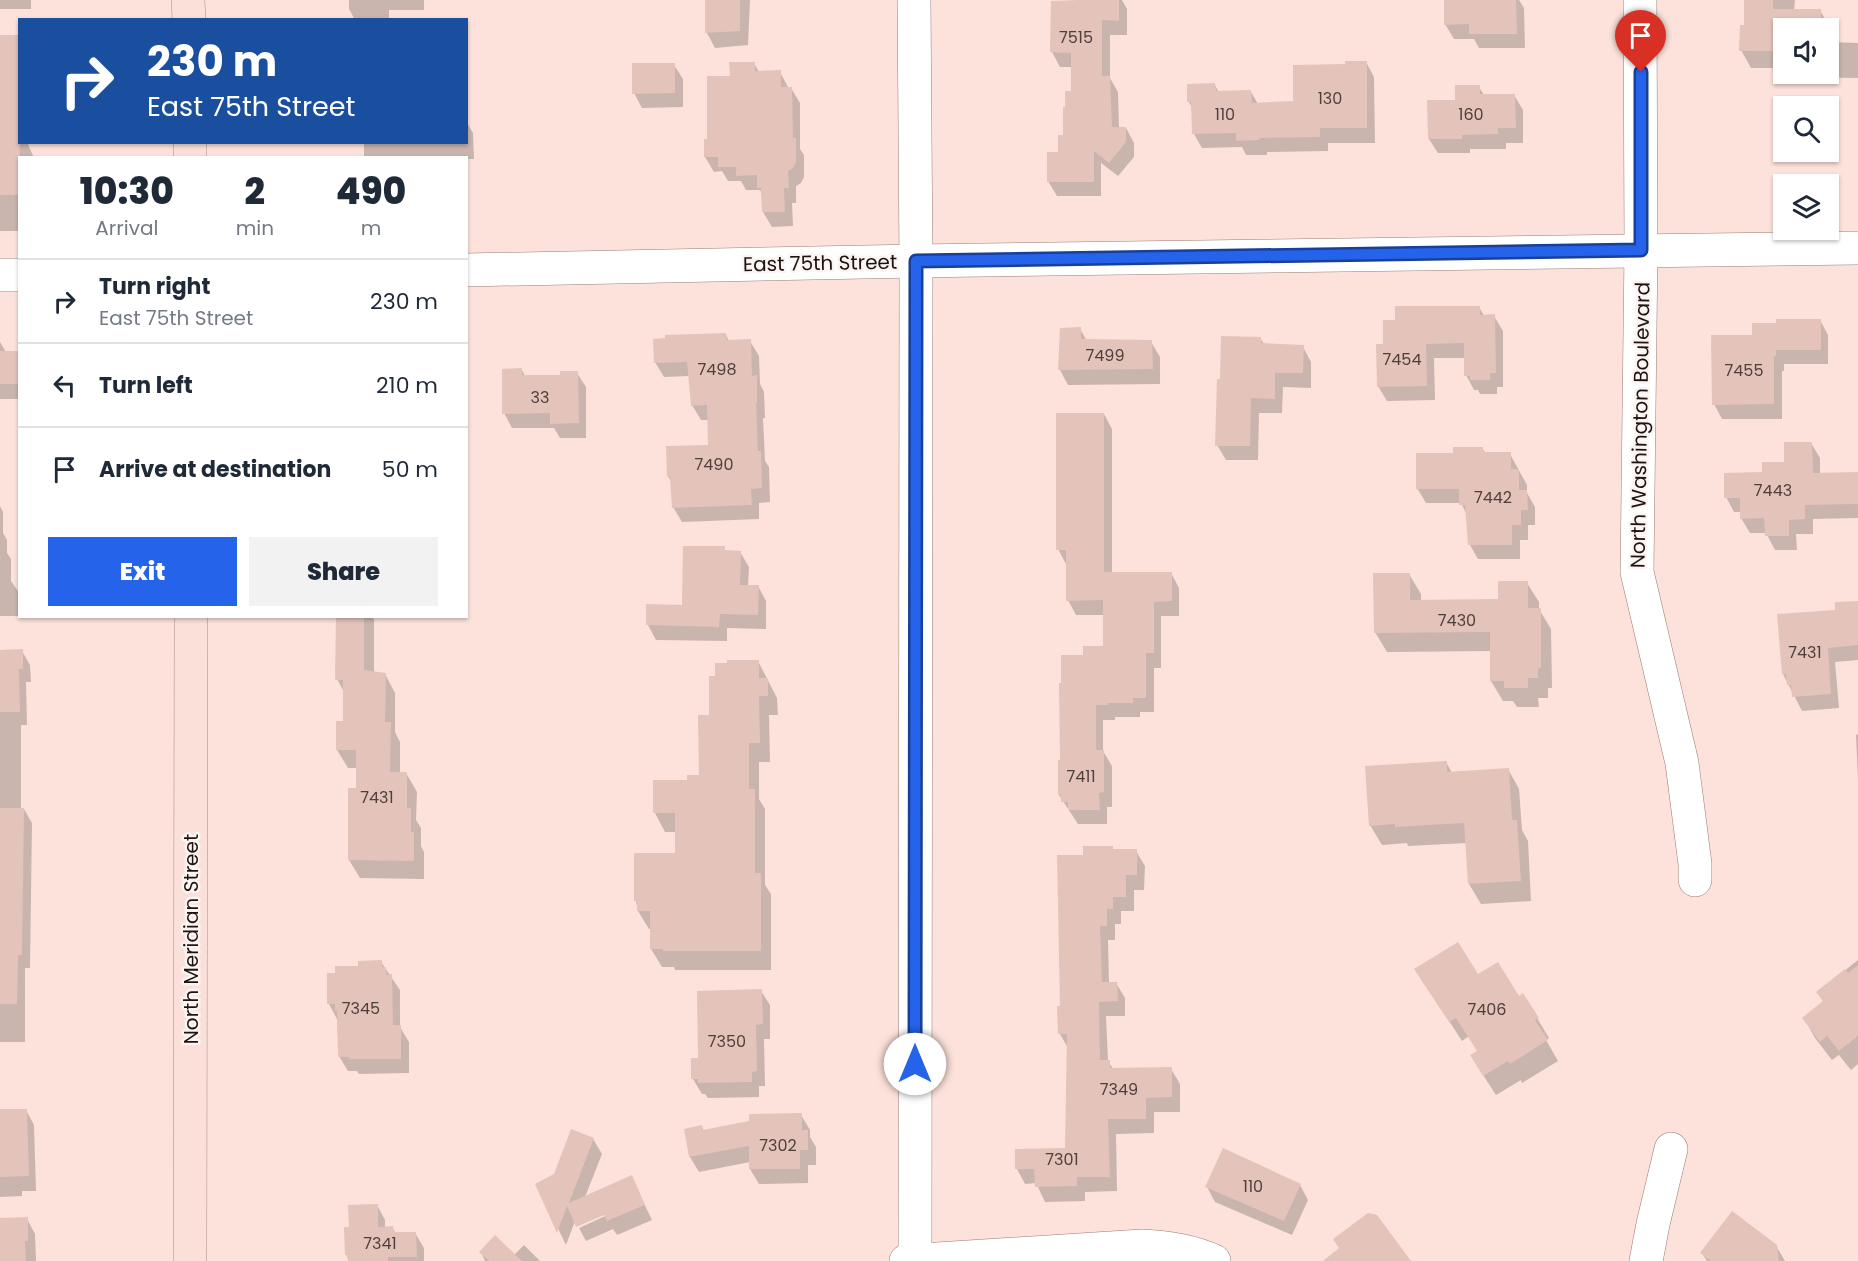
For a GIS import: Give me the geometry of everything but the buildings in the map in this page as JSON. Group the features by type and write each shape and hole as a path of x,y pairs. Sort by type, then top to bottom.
{"main road":[{"path":"188,0 189,18"},
{"name":"North Meridian Street","path":"190,1261 191,618"}],"street":[{"path":"914,0 916,261 912,1261 1142,1246 1157,1246 1196,1254 1214,1261"},
{"name":"North Washington Boulevard","path":"1640,0 1641,250 1637,572 1682,762 1695,880"},
{"name":"East 75th Street","path":"468,270 916,261 1858,248"},
{"path":"0,275 18,275"},
{"path":"1646,1261 1671,1149"}],"route":[{"path":"915,1064 916,261 1641,250 1641,72"}]}
